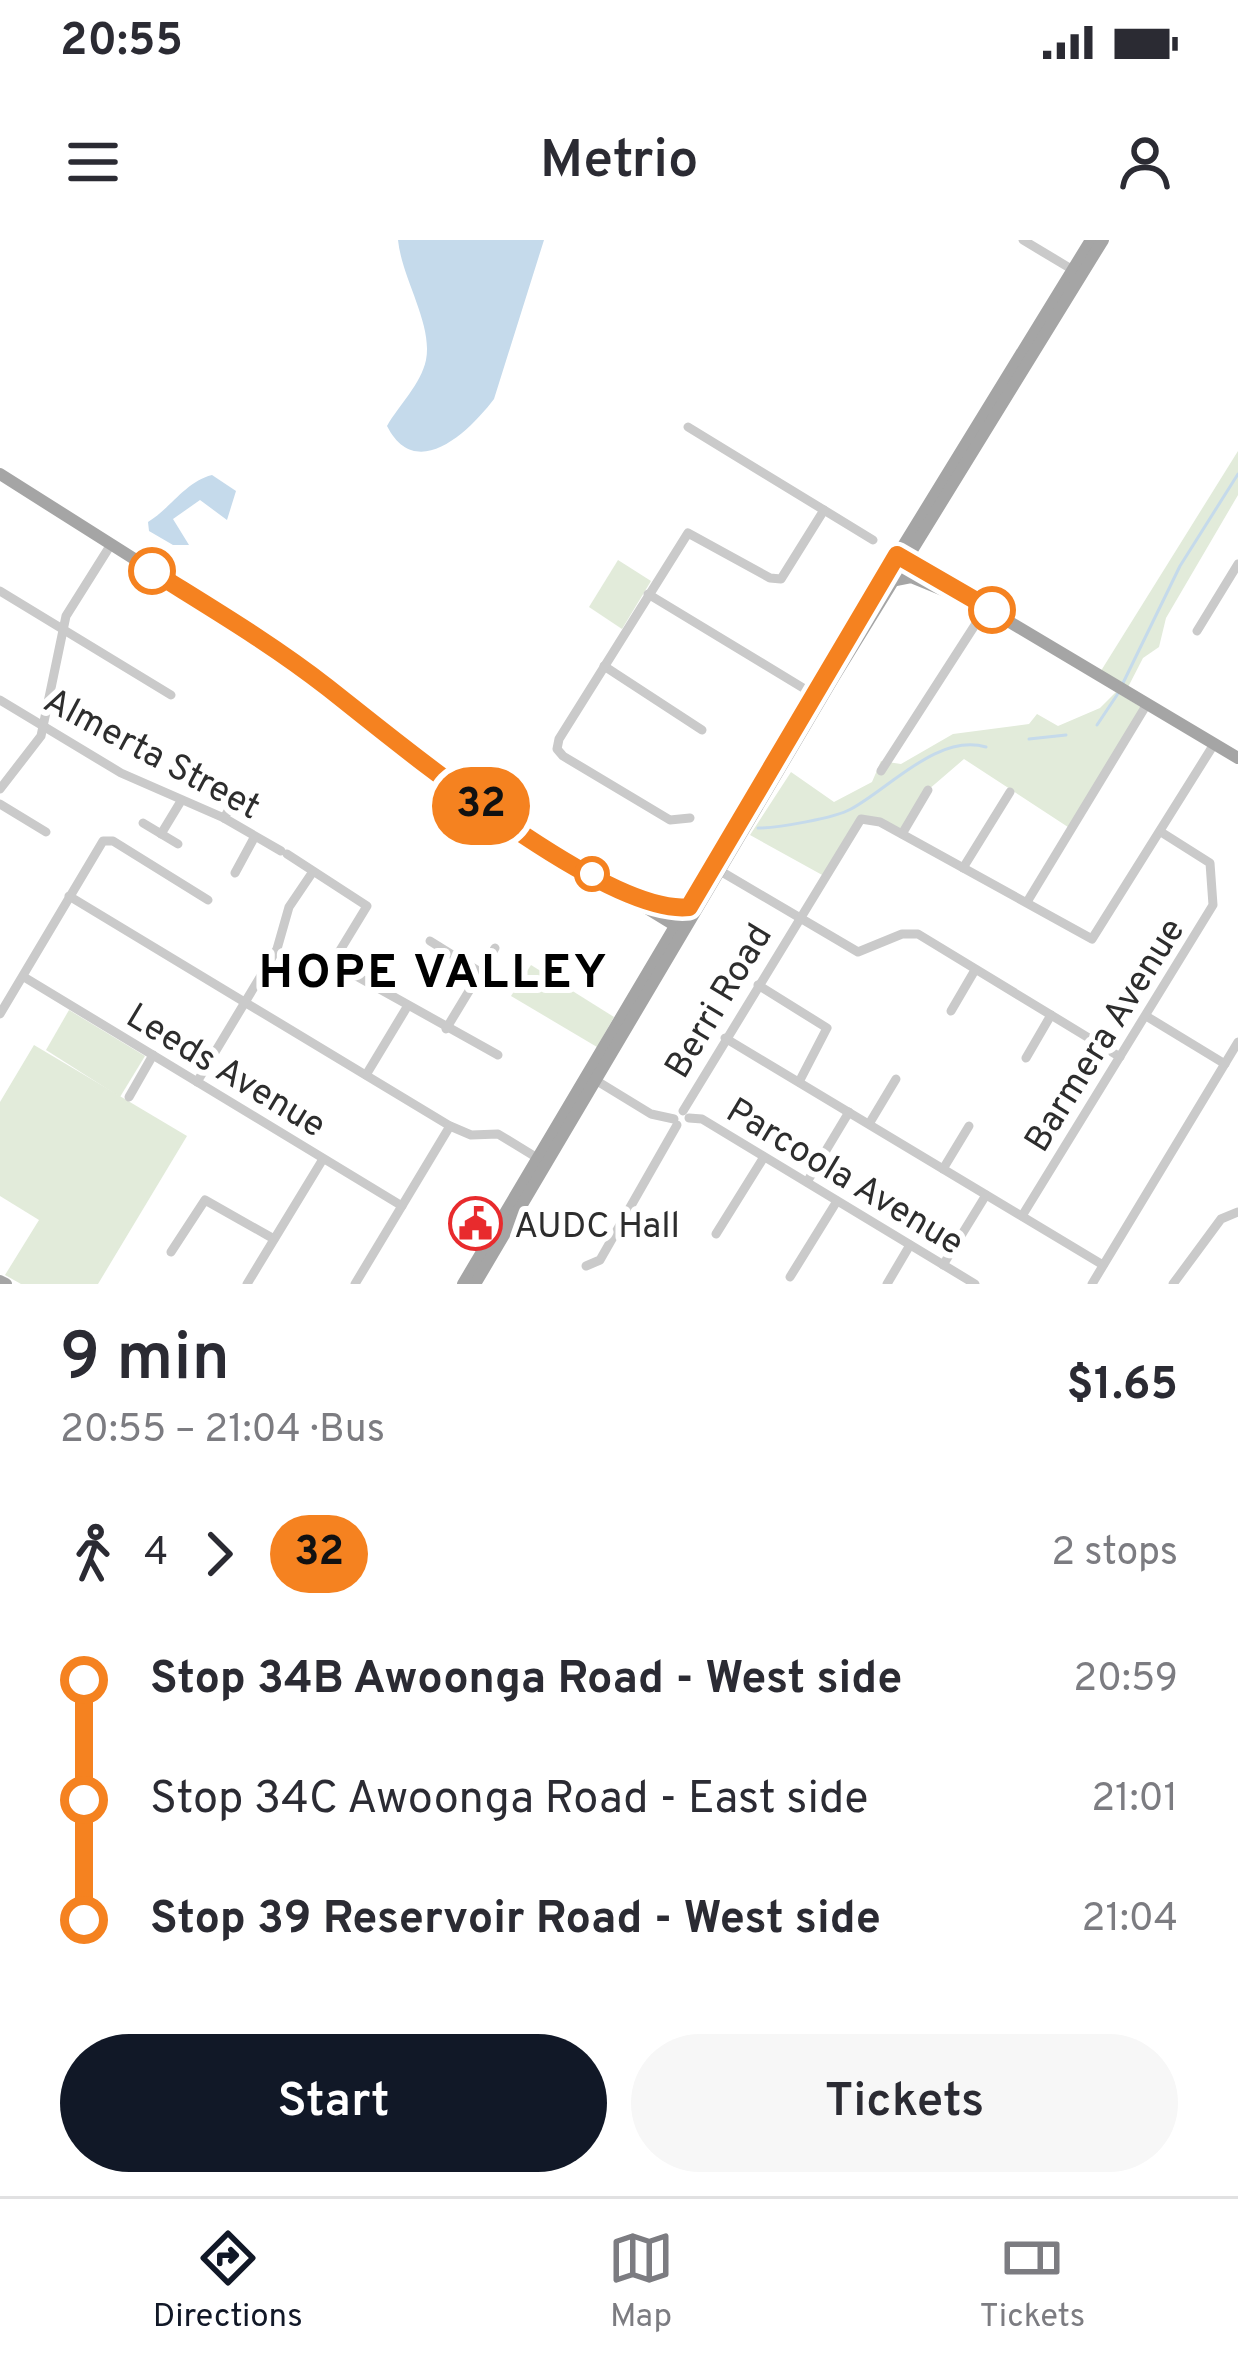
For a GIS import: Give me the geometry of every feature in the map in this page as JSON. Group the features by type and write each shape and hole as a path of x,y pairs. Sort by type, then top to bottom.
{"main road":[{"path":"681,929 689,907 813,694 1077,273 1091,240"},
{"path":"974,398 988,394 1012,368 1103,240"},
{"path":"463,1284 483,1261 681,929 722,872 894,580 902,558 932,518 1012,368"},
{"path":"0,474 245,628 476,803 681,929"},
{"path":"932,518 922,554 941,579"},
{"path":"902,558 1238,762"},
{"path":"902,558 967,601"},
{"path":"894,580 911,577 986,609"},
{"path":"813,694 834,677"},
{"path":"813,694 814,712"},
{"path":"634,900 689,907"},
{"path":"475,1284 483,1261"}],"street":[{"path":"1023,240 1077,273"},
{"path":"688,427 873,540"},
{"path":"690,818 670,820 557,749 688,532 770,578 781,579 824,510"},
{"path":"0,789 35,746 63,628 110,546"},
{"path":"1197,631 1236,572"},
{"path":"0,591 172,695"},
{"path":"648,594 813,694"},
{"path":"880,771 986,609"},
{"path":"604,666 702,730"},
{"name":"Almerta Street","path":"0,700 121,773 224,818 367,906 337,962 407,1007"},
{"path":"1027,902 1146,706"},
{"path":"928,790 902,834 1092,939 1212,746"},
{"path":"963,868 1010,792"},
{"path":"224,818 238,794"},
{"path":"161,834 182,801"},
{"path":"0,804 46,832"},
{"name":"Berri Road","path":"586,1266 601,1260 725,1039 861,819 902,834"},
{"path":"143,823 178,844"},
{"name":"Barmera Avenue","path":"1022,1216 1215,896 1210,863 1161,832"},
{"path":"235,873 254,838"},
{"path":"1,1011 89,861 109,839 208,900"},
{"path":"722,872 858,952 902,934 918,934 1120,1058"},
{"path":"197,1082 277,949 289,907 312,873"},
{"path":"69,896 450,1126 470,1135 498,1133 543,1161"},
{"path":"430,941 480,972"},
{"path":"446,1029 495,949"},
{"path":"951,1011 975,970"},
{"name":"Leeds Avenue","path":"24,977 402,1207"},
{"path":"758,985 827,1028 799,1082"},
{"path":"366,1075 407,1007 498,1055"},
{"path":"1026,1058 1051,1015"},
{"path":"1146,1016 1225,1064"},
{"path":"725,1039 1103,1265"},
{"path":"1092,1284 1238,1042"},
{"path":"129,1097 152,1055"},
{"name":"Parcoola Avenue","path":"592,1079 651,1114 701,1119 975,1284"},
{"path":"869,1124 896,1079"},
{"path":"807,1182 849,1112"},
{"path":"355,1284 450,1126"},
{"path":"943,1169 969,1126"},
{"path":"716,1234 764,1156"},
{"path":"248,1284 322,1159"},
{"path":"943,1265 986,1195"},
{"path":"171,1252 205,1200 274,1239"},
{"path":"790,1276 837,1201"},
{"path":"1173,1284 1221,1220 1238,1212"},
{"path":"887,1284 910,1245"}],"green space":[{"path":"1238,451 1238,495 1166,618 1159,647 1143,658 1126,691 1099,674"},
{"path":"618,560 651,581 622,629 589,607"},
{"path":"1116,692 1144,709 1071,829 964,759 928,790 902,834 861,819 824,876 750,835 791,772 834,802 872,782 881,761 901,764 953,734 1029,724 1037,714 1058,726 1100,708"},
{"path":"531,965 614,1017 597,1047 511,996"},
{"path":"69,1010 145,1056 120,1097 46,1050"},
{"path":"34,1045 187,1136 98,1284 21,1284 5,1275 39,1220 0,1196 0,1102"}],"water":[{"path":"398,240 544,240 494,399 457,437 427,451 399,443 387,426 419,377 427,346"},
{"path":"212,475 236,491 227,520 200,500 173,519 189,545 173,545 149,531 148,522 194,483"}],"waterway":[{"path":"1123,683 1180,566 1238,474"},
{"path":"1097,725 1119,692"},
{"path":"1029,739 1066,735"},
{"path":"758,828 843,812 932,755 968,745 986,747"}],"bus line":[{"name":"32","path":"152,571 245,628 327,687 405,754 476,803 634,900 681,908 689,907 897,555 992,610"}],"place":[{"name":"AUDC Hall","path":"475,1224"}],"district":[{"name":"HOPE VALLEY","path":"434,970"}]}
